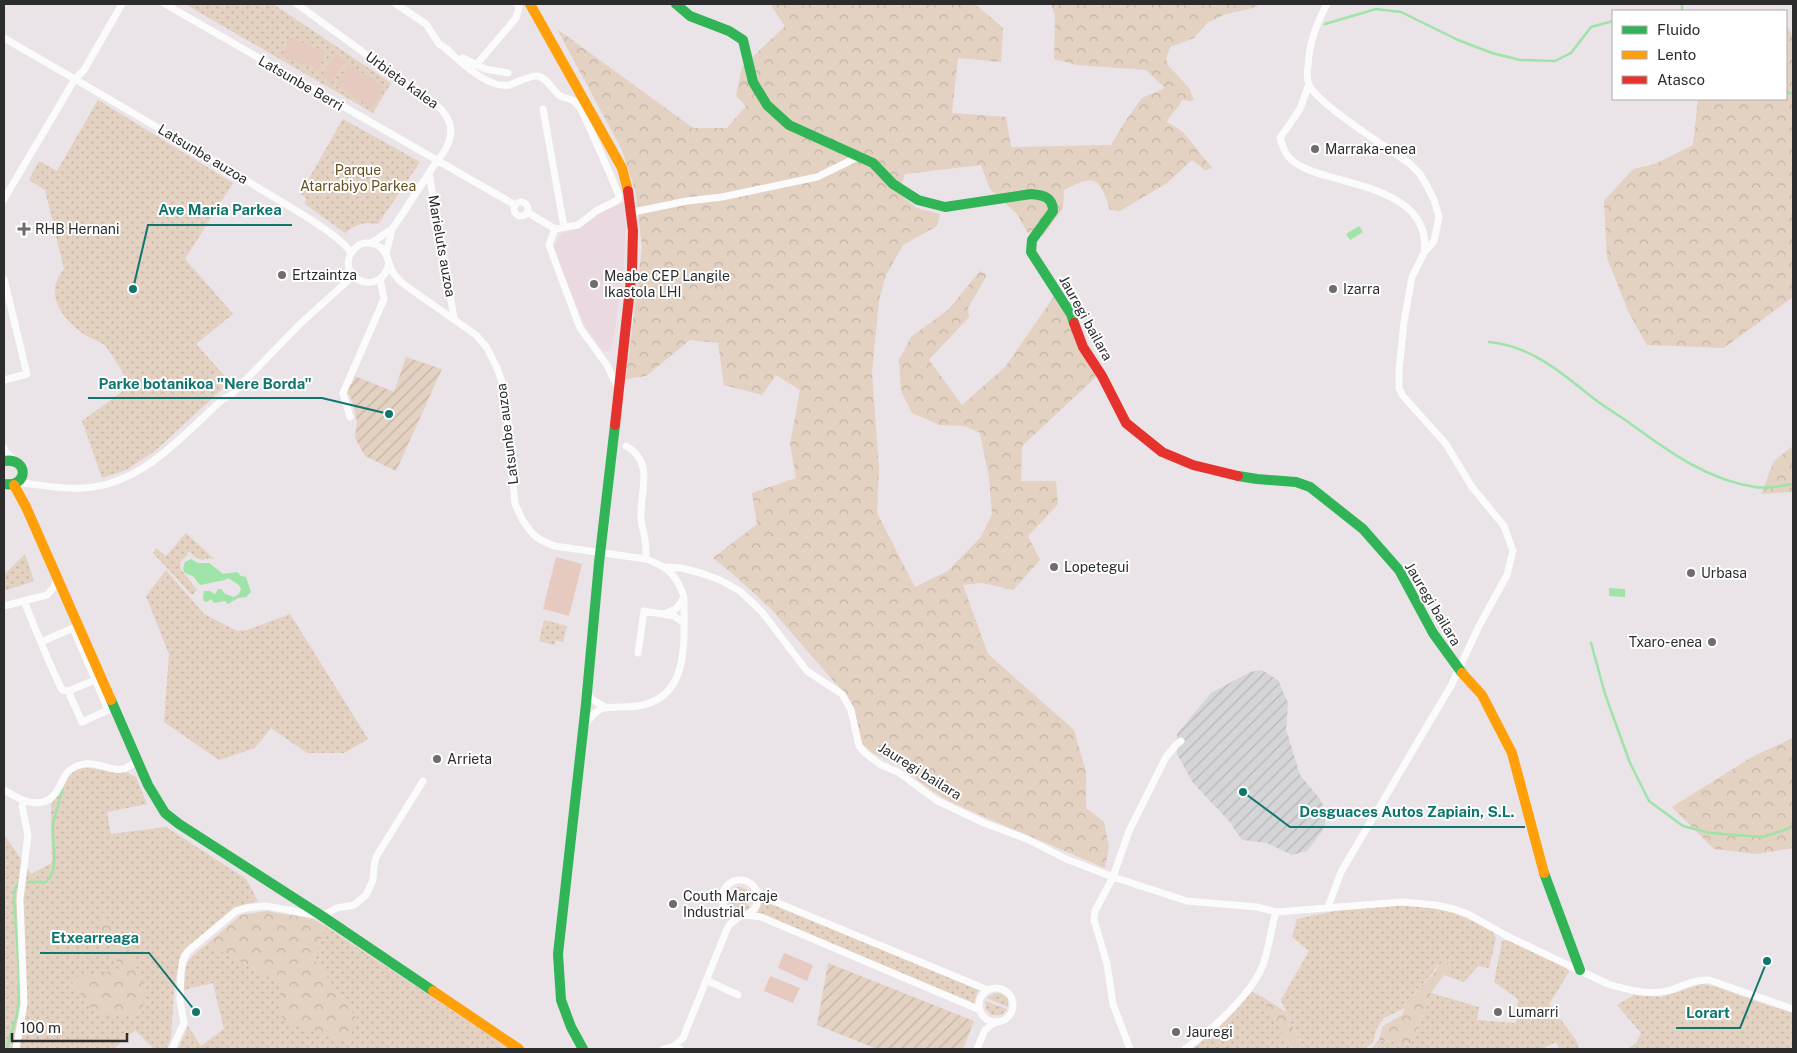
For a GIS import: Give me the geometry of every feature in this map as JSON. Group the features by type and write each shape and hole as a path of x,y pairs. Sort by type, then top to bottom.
{"main road":[{"path":"530,4 622,168 632,212 634,238 588,694 558,954 561,1000 571,1027 583,1049"},
{"name":"Jauregi bailara","path":"676,4 690,16 729,31 742,40 746,48 753,82 767,105 789,125 873,163 893,184 906,194 929,204 945,207 1031,194 1045,196 1051,200 1054,205 1053,211 1032,240 1031,252 1071,314 1083,347 1102,376 1126,424 1162,452 1177,460 1223,473 1296,482 1310,487 1363,529 1399,570 1433,633 1453,662 1482,694 1493,713 1512,753 1532,835 1548,885 1580,970"},
{"path":"9,461 21,465 22,477 12,484 57,578 155,799 165,813 178,824 322,916 519,1049"}],"street":[{"path":"4,199 75,79 84,70 122,4"},
{"name":"Latsunbe Berri","path":"165,4 437,160"},
{"name":"Urbieta kalea","path":"298,4 444,112 451,126 451,136 447,148 437,160 392,229 386,254"},
{"path":"396,4 426,24 444,47 488,81 507,85 539,76 561,96 573,100 577,104 604,158 619,196 618,200 596,211 578,225 555,229 527,212 527,208 523,203 519,202 515,205 437,160"},
{"path":"476,65 516,18 519,7 517,4"},
{"path":"1327,4 1318,20 1309,48 1308,84 1300,109 1280,138 1287,156 1314,172 1358,185 1401,202 1414,214 1424,232 1426,241 1424,253"},
{"name":"Latsunbe auzoa","path":"4,38 285,204 342,242 351,253"},
{"path":"444,47 485,69 508,73"},
{"name":"Jauregi bailara","path":"1308,84 1317,95 1338,112 1409,163 1419,173 1434,200 1439,217 1434,241 1424,253 1412,278 1399,370 1399,388 1403,396 1446,444 1472,487 1504,526 1513,550 1507,574 1478,626 1442,702 1404,762 1341,872 1328,907"},
{"path":"543,109 564,227"},
{"path":"632,212 687,201 722,197 817,177 860,156"},
{"name":"Marieluts auzoa","path":"429,173 454,318"},
{"name":"Urbieta kalea","path":"371,243 392,229"},
{"path":"555,229 549,245 580,328 607,365 619,391"},
{"path":"371,243 380,246 389,262 385,275 380,279 367,283 360,281 354,276 349,266 351,253 360,244 371,243"},
{"name":"Latsunbe auzoa","path":"389,262 394,274 402,283 454,318 482,341 498,368 505,390 516,504 522,521 539,539 554,546 646,559 665,567"},
{"path":"12,484 36,484 71,489 85,488 114,482 141,471 166,452 223,399 230,396 301,324 354,276"},
{"path":"4,279 27,374 4,380"},
{"path":"350,417 343,393 384,299 380,279"},
{"path":"626,446 634,450 644,468 641,518 646,559"},
{"path":"4,448 9,461"},
{"path":"23,473 36,484"},
{"path":"584,727 595,712 606,707 642,706 654,702 672,688 679,676 682,664 684,597 675,576 665,567"},
{"name":"Jauregi bailara","path":"665,567 681,568 700,573 720,580 740,591 762,612 807,670 842,694 851,710 859,746 881,765 898,772 936,800 984,823 1027,839 1066,859 1113,877 1187,901 1257,907 1276,912 1402,902 1419,902 1454,908 1507,936 1608,984 1643,992 1667,991 1697,981 1709,980 1793,1009"},
{"path":"4,606 47,595 54,587 57,578"},
{"path":"666,614 676,609 684,597"},
{"path":"24,601 62,690 68,692 95,680"},
{"path":"638,654 644,611 674,616 684,623"},
{"path":"41,642 74,628 108,710 82,722 68,692"},
{"path":"588,694 593,700 606,707"},
{"path":"1130,1049 1113,1004 1106,964 1094,920 1098,903 1113,877 1129,831 1166,757 1176,744 1181,741"},
{"path":"4,790 24,801 37,803 46,801 53,796 63,777 70,769 82,764 124,770 131,767 138,760"},
{"path":"172,1049 184,1023 180,1001 181,973 183,960 188,951 236,911 246,908 266,906 322,916 337,908 354,905 366,896 374,880 376,857 423,781"},
{"path":"16,1049 24,1004 20,899 28,835 22,806 24,801"},
{"path":"664,1049 676,1048 682,1038 729,925 752,911 756,905 758,898 756,891 748,882 742,880 731,882 723,891 722,903 726,910 729,925"},
{"path":"756,891 781,904 988,990 998,988 1009,994 1014,1005 1012,1013 1008,1018 1003,1022 995,1022 984,1018"},
{"path":"726,910 734,915 761,917 980,1010"},
{"path":"1186,1049 1220,1021 1256,980 1268,949 1276,912"},
{"path":"706,980 738,995"},
{"path":"986,1030 984,1018 980,1010 981,998 988,990"},
{"path":"977,1049 986,1030 995,1022"},
{"path":"682,1038 684,1049"},
{"path":"980,1041 983,1049"}],"shaded area":[{"path":"289,38 325,51 319,69 282,56"},
{"path":"336,54 346,61 330,83 321,76"},
{"path":"349,64 385,88 371,108 336,84"},
{"name":"Meabe CEP Langile Ikastola LHI","path":"624,202 626,224 624,263 615,331 612,345 606,352 603,351 586,328 555,254 554,247 558,238 563,233 583,226 606,208"},
{"path":"1359,226 1363,232 1350,240 1346,234"},
{"path":"556,557 582,564 569,616 543,609"},
{"path":"191,559 198,563 209,563 223,574 237,572 241,576 246,577 251,592 246,597 238,598 228,604 225,601 214,603 211,599 207,602 204,601 204,591 210,591 214,594 218,589 221,589 225,594 234,597 239,594 241,589 239,585 228,578 200,585 193,576 185,573 183,569 185,562"},
{"path":"1609,588 1625,589 1625,597 1609,596"},
{"path":"1262,670 1278,680 1288,703 1286,729 1300,775 1320,799 1327,814 1323,830 1307,851 1292,855 1267,843 1242,840 1229,821 1193,783 1177,754 1177,734 1211,693 1250,672"},
{"path":"784,953 813,965 807,981 778,968"},
{"path":"770,976 800,988 793,1003 764,991"}],"green space":[{"path":"185,4 273,4 391,83 373,113"},
{"path":"770,4 975,4 1003,28 1001,62 958,58 952,113 1006,117 1011,147 1111,145 1142,98 1165,88 1146,70 1077,65 1054,59 1055,16 1051,4 1256,4 1257,7 1226,14 1207,23 1194,38 1170,47 1166,59 1168,65 1189,88 1194,100 1182,100 1167,122 1183,132 1212,168 1205,170 1192,160 1167,183 1120,211 1110,210 1103,191 1095,181 1083,181 1064,190 1063,208 1043,236 1027,232 1017,214 990,189 981,165 905,174 898,193 917,208 940,214 937,226 903,245 886,275 879,300 872,373 879,469 877,513 915,587 948,571 981,537 992,514 989,478 980,433 965,426 940,425 912,413 901,391 899,360 911,337 949,309 980,271 987,275 968,308 969,317 929,360 962,405 1005,367 1055,295 1065,308 1077,345 1096,377 1022,446 1021,481 1056,481 1058,504 1028,536 1040,560 1013,590 982,583 963,585 988,654 1074,730 1086,772 1086,808 1104,822 1109,847 1105,868 947,800 928,788 903,767 873,753 862,744 843,692 771,609 713,558 757,524 752,493 796,478 790,444 800,390 776,375 762,395 724,385 718,343 690,340 646,376 626,379 642,247 635,190 622,150 557,29 693,128 727,128 746,106 736,96 742,67 785,26"},
{"path":"1787,26 1793,36 1793,297 1724,348 1647,345 1629,313 1607,258 1604,201 1633,169 1655,164 1693,145 1698,100 1787,100"},
{"path":"98,100 233,183 185,259 233,314 196,344 230,382 155,451 126,470 102,478 82,421 131,385 106,347 74,326 61,312 57,304 55,287 64,269 45,190 29,180 39,161 57,171"},
{"name":"Parque Atarrabiyo Parkea","path":"343,119 420,162 378,224 360,224 345,233 305,204 306,198 300,194"},
{"path":"406,357 442,369 396,471 365,456 355,438 357,422 354,406 350,396 345,391 348,384 352,384 355,376 394,392"},
{"path":"1793,446 1793,492 1761,494 1774,461"},
{"path":"186,533 214,559 202,560 192,555 191,552 187,552 188,555 181,561 180,568 197,590 192,595 153,553 156,548 166,556"},
{"path":"25,554 34,581 4,591 4,575"},
{"path":"166,570 204,614 237,631 247,630 290,614 368,739 344,753 307,753 271,728 255,748 219,760 164,722 169,654 146,596"},
{"path":"544,620 567,626 563,642 556,640 555,645 539,641"},
{"path":"1793,738 1793,848 1757,854 1714,849 1672,807 1752,757"},
{"path":"82,767 128,773 136,777 147,804 107,812 111,834 166,827 246,879 258,901 235,907 181,953 174,989 171,1038 167,1049 154,1049 135,1030 114,1049 4,1049 4,834 31,874 52,863 51,805 70,772"},
{"path":"738,887 748,890 753,899 747,899 731,891"},
{"path":"730,898 744,902 750,907 743,911 736,911 728,903 727,899"},
{"path":"762,899 980,989 974,1003 757,913"},
{"path":"1420,905 1433,907 1469,919 1493,932 1496,938 1489,968 1478,966 1464,982 1444,975 1450,964 1440,961 1405,1008 1384,1018 1377,1028 1373,1042 1365,1049 1303,1049 1281,1000 1309,951 1292,937 1297,919 1339,910"},
{"path":"102,911 132,955 145,990 142,1014 97,1016 69,979 121,969 100,927"},
{"path":"267,911 313,919 325,926 314,959 357,1019 348,1042 282,1020 279,982 207,944 241,915"},
{"path":"325,926 510,1049 178,1049 188,1026 201,1046 224,1029 213,983 184,990 185,973 190,959 207,944 279,982 357,1019 314,959"},
{"path":"1508,940 1564,965 1569,972 1549,1004 1576,1040 1579,1049 1559,1049 1556,1042 1542,1049 1378,1049 1379,1040 1411,1044 1431,993 1479,1007 1477,1020 1516,1023 1518,999 1494,982 1502,941"},
{"path":"1440,961 1451,964 1431,993 1411,1044 1379,1040 1383,1026 1402,1015 1408,1000 1435,972"},
{"path":"828,963 974,1021 963,1049 877,1049 817,1025"},
{"path":"1702,984 1714,986 1793,1013 1793,1049 1627,1049 1636,1043 1641,1033 1617,1005 1634,995 1661,997"},
{"path":"1252,992 1261,996 1292,1049 1192,1049 1216,1031"},
{"path":"995,993 1002,994 1008,999 1008,1007 987,998"},
{"path":"1261,996 1286,1012 1303,1049 1292,1049"},
{"path":"985,1001 1007,1010 1001,1015 992,1015 986,1009"},
{"path":"1379,1040 1378,1049 1371,1049"}],"waterway":[{"path":"1682,4 1682,10"},
{"path":"1325,24 1376,9 1401,12 1458,40 1492,53 1520,60 1555,61 1571,53 1591,27 1612,21"},
{"path":"1787,92 1793,94"},
{"path":"1489,342 1520,349 1547,363 1660,445 1705,471 1721,478 1760,488 1793,484"},
{"path":"1591,643 1605,694 1630,763 1649,801 1683,826 1710,833 1763,837 1793,827"},
{"path":"28,882 46,882 51,876 54,863 53,825 62,790"},
{"path":"7,1049 16,1019 19,995 14,900 15,888 18,884"}],"traffic: fast":[{"path":"676,4 690,16 729,31 743,40 753,82 767,105 789,125 873,163 893,184 918,200 945,207 1031,194 1043,196 1049,200 1053,206 1053,211 1032,240 1031,252 1071,314 1074,323"},
{"path":"583,1049 571,1027 561,1000 558,954 615,425"},
{"path":"4,461 18,463 23,472 18,482 4,484"},
{"path":"1238,476 1296,482 1310,487 1363,529 1399,570 1433,633 1462,673"},
{"path":"111,700 148,785 165,813 433,991"},
{"path":"1544,873 1580,970"}],"traffic: slow":[{"path":"530,4 622,168 628,191"},
{"path":"14,485 26,507 111,700"},
{"path":"1462,673 1482,695 1512,753 1544,873"},
{"path":"433,991 519,1049"}],"traffic: jam":[{"path":"615,425 632,270 633,231 628,191"},
{"path":"1074,323 1083,347 1102,376 1126,423 1162,452 1193,465 1238,476"}],"place":[{"name":"Marraka-enea","path":"1315,149"},
{"name":"RHB Hernani","path":"24,229"},
{"name":"Ertzaintza","path":"282,275"},
{"name":"Meabe CEP Langile Ikastola LHI","path":"594,284"},
{"name":"Ave Maria Parkea","path":"133,289"},
{"name":"Izarra","path":"1333,289"},
{"name":"Parke botanikoa \"Nere Borda\"","path":"389,414"},
{"name":"Lopetegui","path":"1054,567"},
{"name":"Urbasa","path":"1691,573"},
{"name":"Txaro-enea","path":"1712,642"},
{"name":"Arrieta","path":"437,759"},
{"name":"Desguaces Autos Zapiain, S.L.","path":"1243,792"},
{"name":"Couth Marcaje Industrial","path":"673,904"},
{"name":"Lorart","path":"1767,961"},
{"name":"Etxearreaga","path":"196,1012"},
{"name":"Lumarri","path":"1498,1012"},
{"name":"Jauregi","path":"1176,1032"}]}
